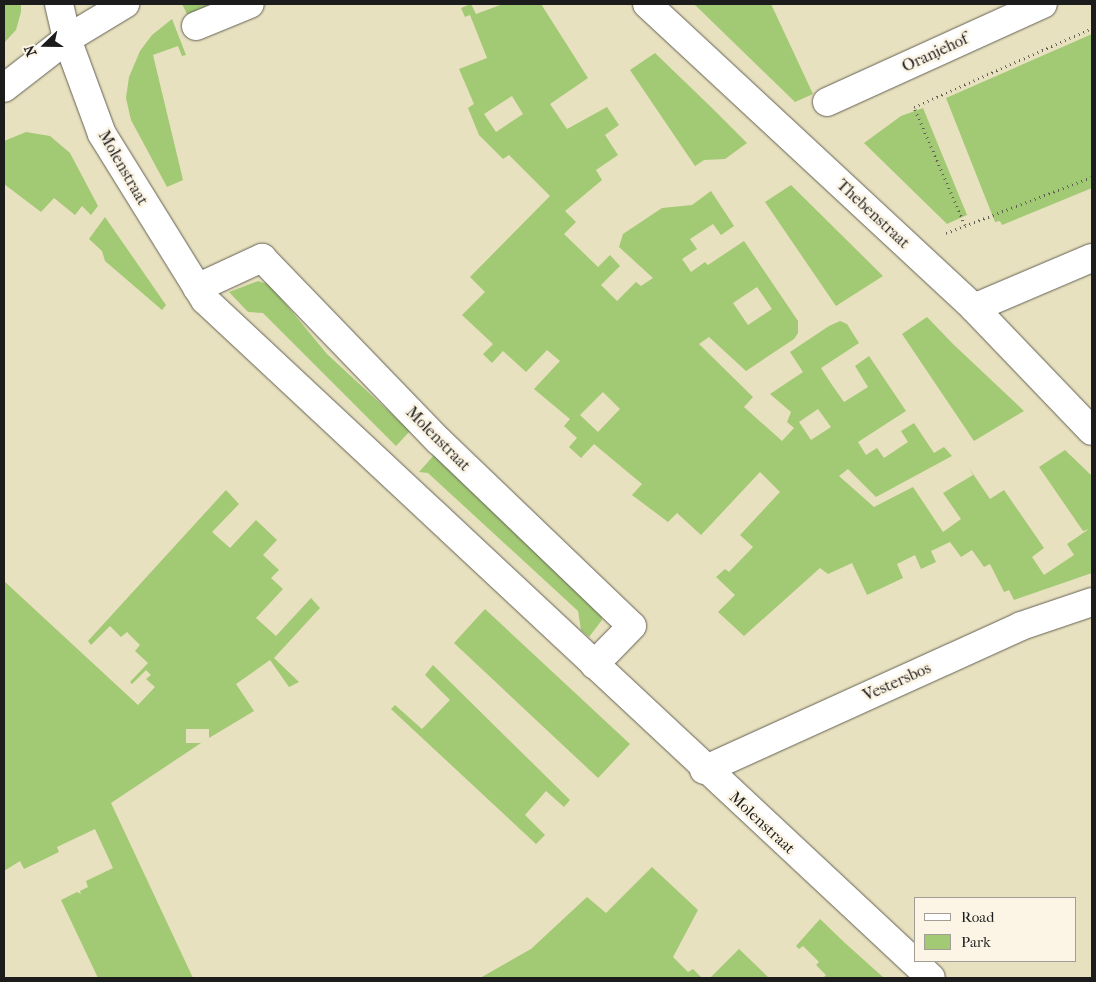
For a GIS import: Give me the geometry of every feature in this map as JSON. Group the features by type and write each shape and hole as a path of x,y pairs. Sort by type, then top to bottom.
{"street":[{"name":"Molenstraat","path":"59,4 67,39 102,134 205,300 704,770 931,978"},
{"path":"4,88 67,39 125,4"},
{"path":"196,26 250,4"},
{"name":"Thebenstraat","path":"647,4 974,308 1092,431"},
{"name":"Oranjehof","path":"827,102 1043,4"},
{"name":"Molenstraat","path":"197,288 262,258 439,441 632,626 594,665"},
{"path":"974,308 1092,258"},
{"name":"Vestersbos","path":"704,770 1021,626 1092,602"}],"path":[{"path":"965,225 914,107 1092,28"},
{"path":"917,255 944,234 1092,177"}],"green space":[{"path":"4,4 21,4 21,12 16,30 4,43"},
{"path":"182,4 220,4 188,16"},
{"path":"471,4 476,14 503,4 541,4 588,78 550,104 567,129 607,107 619,125 605,135 618,155 596,170 602,180 565,211 576,222 564,234 598,267 610,255 620,266 601,285 617,301 636,282 641,286 653,278 619,247 623,234 662,208 692,205 711,191 734,226 721,235 713,224 690,239 697,249 682,259 691,272 705,262 708,265 744,241 798,321 798,333 794,339 746,371 709,337 699,344 753,397 744,407 782,441 794,428 787,422 791,412 770,394 803,372 790,352 829,326 840,321 847,324 859,343 821,368 830,382 844,402 868,387 855,366 869,356 906,411 858,442 866,455 877,448 884,458 908,442 901,431 914,423 934,453 944,447 952,456 876,497 848,469 839,476 874,507 913,487 943,532 961,519 943,493 973,475 969,468 990,499 1004,490 1044,548 1032,557 1044,575 1074,555 1067,544 1089,529 1083,531 1039,467 1065,450 1092,476 1092,573 1014,600 1009,590 1004,592 990,564 984,567 972,550 961,557 950,542 931,551 936,562 921,569 915,555 897,564 903,578 867,595 852,563 828,574 820,568 744,636 718,612 735,595 716,577 725,569 729,572 753,547 740,535 780,492 760,472 701,535 677,513 668,522 632,495 642,484 594,444 581,458 569,447 577,438 564,426 570,419 534,389 560,361 547,350 526,372 503,351 492,363 483,354 493,344 462,315 485,292 470,277 550,196 509,155 503,159 479,135 468,108 474,104 459,69 487,58 470,15 465,17 461,8","holes":["512,96 523,114 496,132 484,114","757,287 772,309 748,325 733,303","603,392 620,409 598,432 580,415","818,409 831,427 811,440 799,422"]},
{"path":"694,4 771,4 813,94 795,102"},
{"path":"172,19 186,55 182,56 178,46 153,55 183,180 167,187 131,120 126,98 129,77 140,51 152,35"},
{"path":"1092,34 1092,188 1002,225 1000,221 995,222 946,98"},
{"path":"655,53 747,143 725,159 704,160 695,166 630,70"},
{"path":"923,108 967,215 947,224 864,143 901,116"},
{"path":"26,132 50,136 70,153 98,206 91,215 82,206 75,215 54,198 41,212 4,184 4,141"},
{"path":"791,185 883,276 836,306 765,202"},
{"path":"105,217 166,305 162,310 105,261 102,251 89,239"},
{"path":"258,281 270,285 327,354 410,431 396,446 263,313 248,312 229,292"},
{"path":"927,317 1024,411 974,441 902,334"},
{"path":"435,454 601,612 602,620 589,637 581,630 578,611 428,473 419,472"},
{"path":"226,490 239,504 212,532 230,548 256,520 277,540 263,555 279,570 271,578 283,589 256,618 276,636 311,598 320,608 274,658 299,682 289,687 270,660 236,684 254,711 209,738 209,729 186,729 186,743 201,743 111,803 193,978 98,978 61,900 77,892 81,894 80,891 88,887 86,881 113,868 95,829 57,847 59,852 24,869 20,861 4,871 4,581 138,705 155,687 146,679 151,675 146,670 132,684 130,682 148,663 135,651 140,645 127,632 121,637 110,626 91,645 88,641"},
{"path":"485,609 630,744 598,778 454,643"},
{"path":"433,665 570,800 564,807 546,791 525,815 545,835 536,844 391,709 395,705 422,729 450,700 425,675"},
{"path":"652,867 698,910 673,957 688,972 693,969 702,978 480,978 531,949 587,897 606,913"},
{"path":"820,919 884,978 823,978 826,975 816,965 819,962 803,946 799,949 796,946"},
{"path":"739,949 767,976 769,978 710,978"}]}
